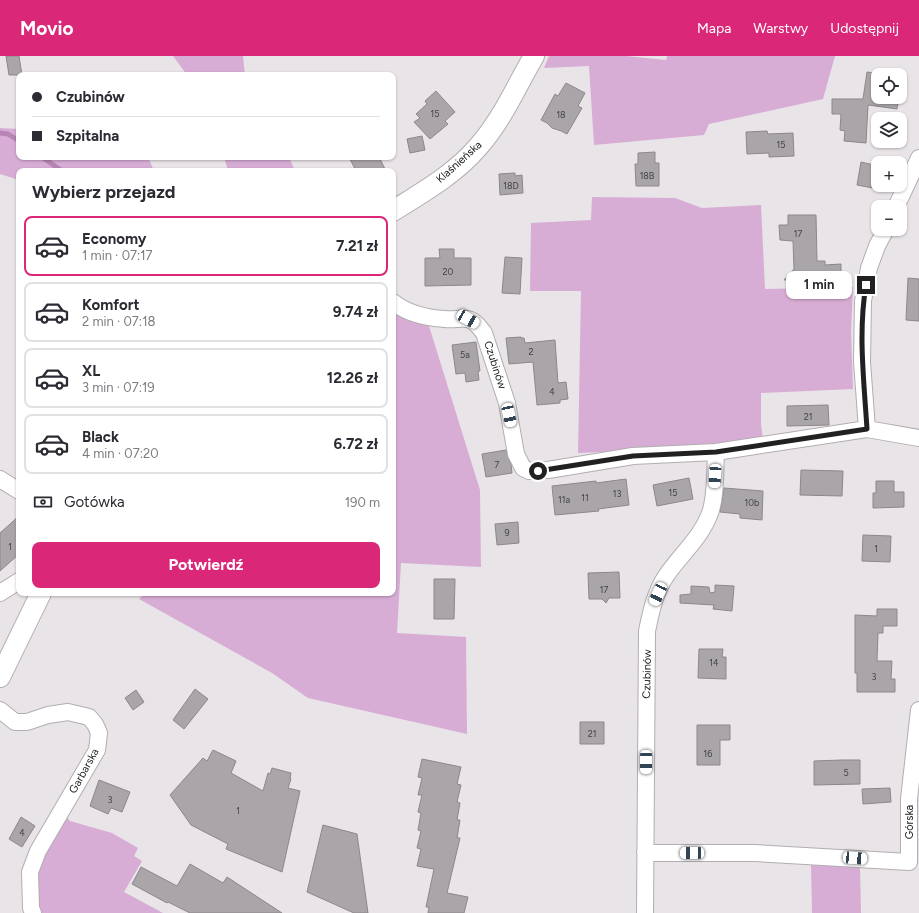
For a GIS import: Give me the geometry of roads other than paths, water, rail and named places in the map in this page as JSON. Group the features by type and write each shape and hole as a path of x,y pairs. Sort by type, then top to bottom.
{"street":[{"name":"Klaśnieńska","path":"396,209 441,181 478,148 501,116 534,56"},
{"path":"899,200 919,158"},
{"path":"867,429 862,362 863,301 869,268 883,236"},
{"name":"Czubinów","path":"396,304 419,316 445,319 468,319 476,324 484,333 507,403 516,454 523,468 528,471 548,470 633,456 716,452 867,429 919,438"},
{"name":"Czubinów","path":"645,913 647,631 654,602 665,577 703,529 711,512 716,452"},
{"path":"0,479 16,489"},
{"path":"0,593 16,583"},
{"path":"0,677 40,596"},
{"name":"Garbarska","path":"0,710 15,722 27,722 48,715 68,712 82,715 89,717 96,724 100,733 97,750 38,851 30,872 31,908 33,913"},
{"name":"Górska","path":"645,853 755,853 909,862 909,799 919,710"}],"waterway":[{"path":"0,133 8,134 16,139"},
{"path":"46,160 58,168"}]}
